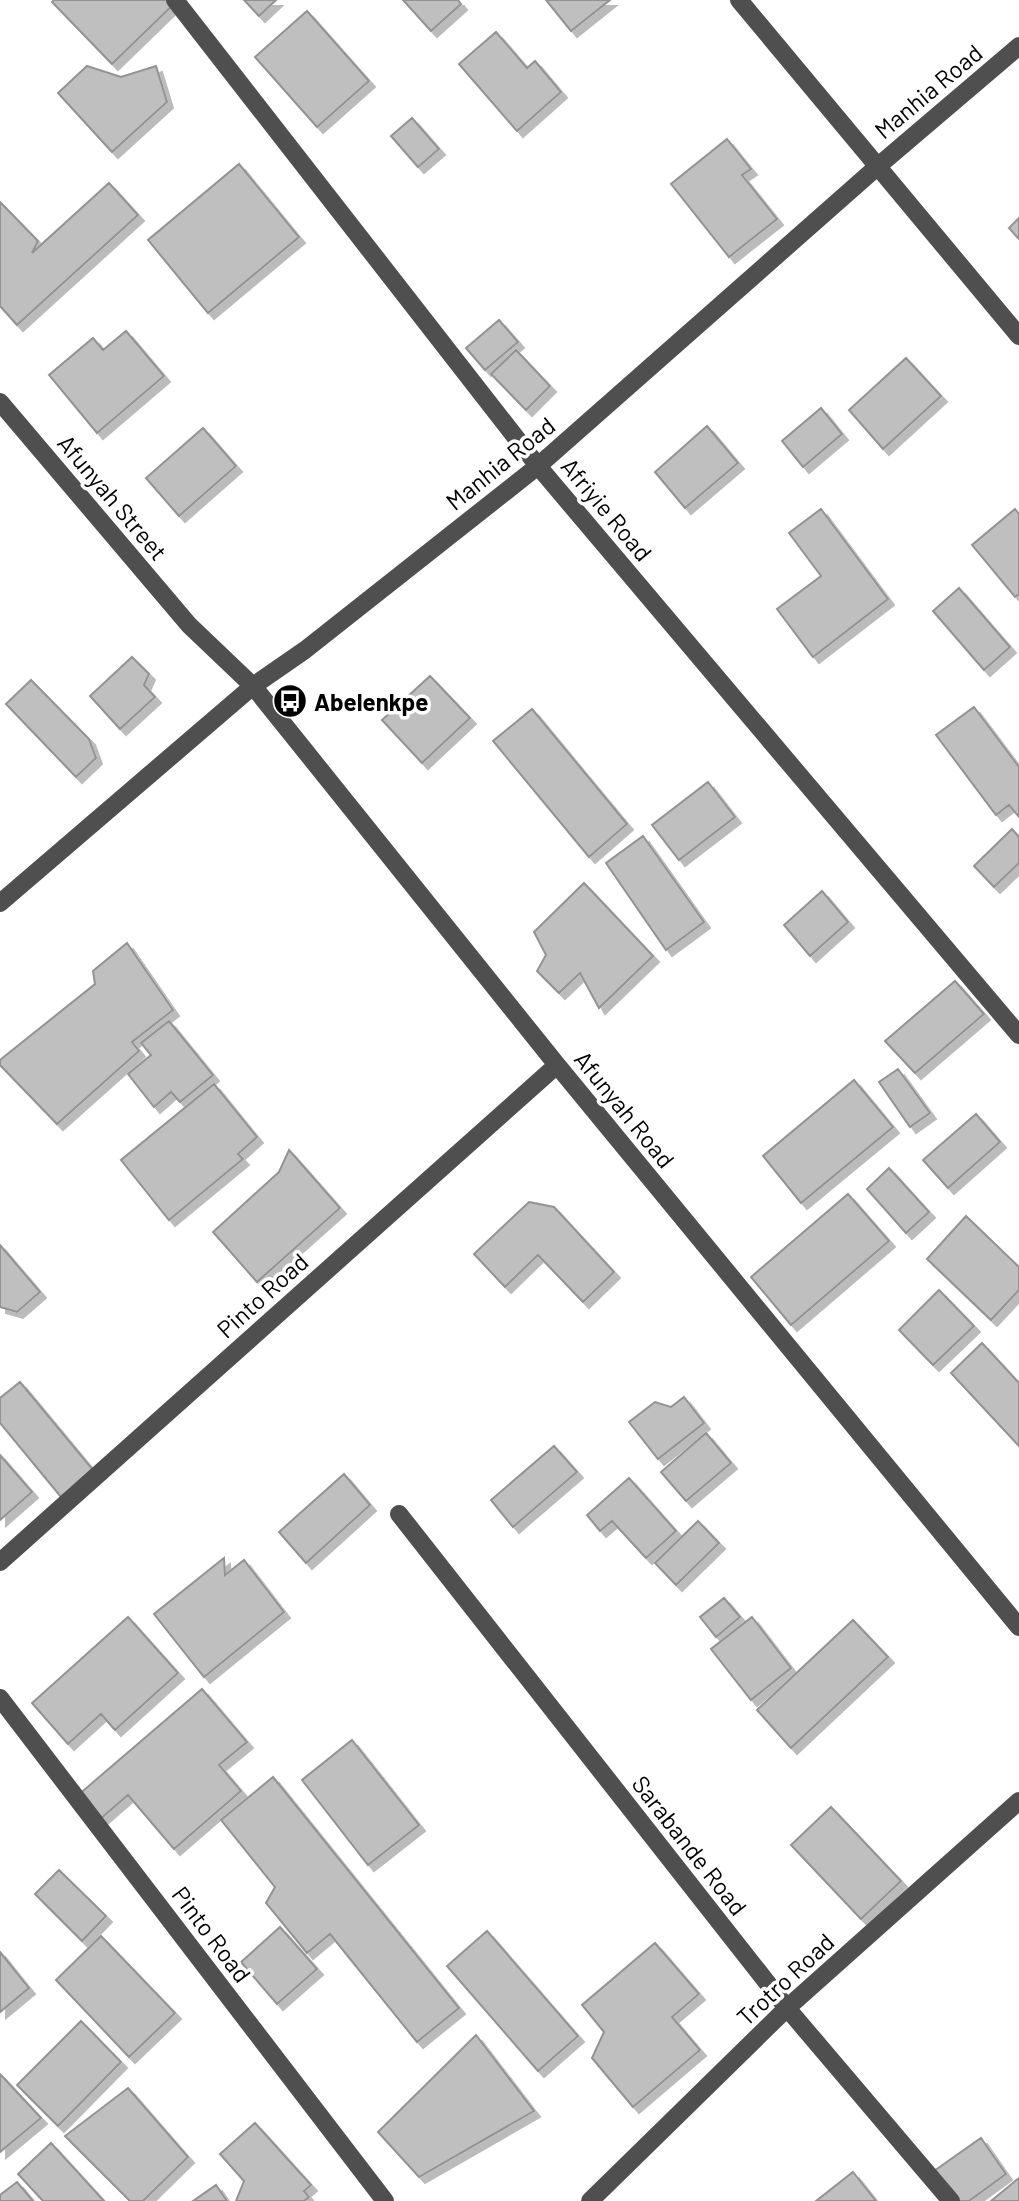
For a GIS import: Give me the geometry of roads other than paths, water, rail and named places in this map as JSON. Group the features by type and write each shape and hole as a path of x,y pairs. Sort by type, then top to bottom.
{"street":[{"name":"Afriyie Road","path":"175,0 538,466 1019,1035"},
{"path":"739,0 1019,336"},
{"name":"Manhia Road","path":"0,903 253,686 305,650 538,466 877,167 1019,46"},
{"name":"Afunyah Street","path":"0,402 189,625"},
{"name":"Afunyah Road","path":"189,625 253,686 557,1065 1019,1627"},
{"name":"Pinto Road","path":"0,1562 557,1065"},
{"name":"Sarabande Road","path":"399,1514 787,2008 951,2201"},
{"name":"Pinto Road","path":"0,1698 385,2201"},
{"name":"Trotro Road","path":"590,2201 787,2008 1019,1801"}],"place":[{"name":"Abelenkpe","path":"290,701"}]}
